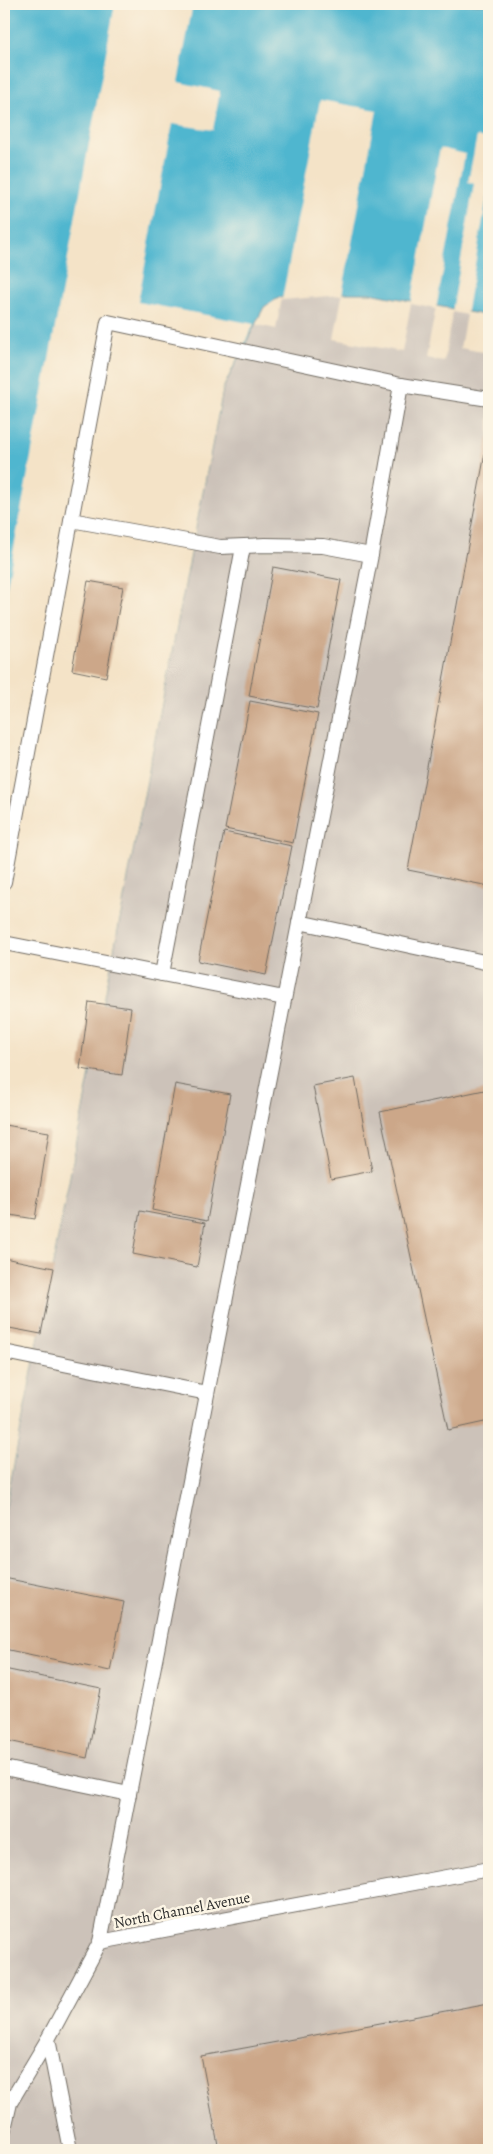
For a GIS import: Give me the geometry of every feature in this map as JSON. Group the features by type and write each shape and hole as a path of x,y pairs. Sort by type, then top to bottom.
{"lane":[{"path":"4,882 108,322 401,385 489,399"},
{"path":"100,1942 371,555 401,385"},
{"path":"71,520 220,547 265,545 323,546 371,555"},
{"path":"162,974 243,546"},
{"path":"299,922 489,963"},
{"path":"4,943 284,998"},
{"path":"4,1352 207,1393"},
{"path":"4,1768 129,1794"},
{"name":"North Channel Avenue","path":"4,2129 10,2103 48,2039 100,1942 489,1869"},
{"path":"48,2039 70,2150"}],"shaded area":[{"path":"320,100 377,110 334,339 402,352 440,148 465,154 426,359 444,362 474,184 489,186 460,348 489,353 489,2150 4,2150 4,602 254,324 276,329"}],"water":[{"path":"4,4 489,4 489,316 370,293 332,293 301,297 280,297 264,307 223,388 4,1514"}],"pier":[{"path":"115,4 193,4 178,82 220,91 213,130 172,124 138,302 254,324 223,388 4,1514 4,602"},
{"path":"320,100 377,110 342,295 282,300"},
{"path":"477,136 489,139 489,186 466,315 452,312 474,184 468,182"},
{"path":"440,148 465,154 436,309 411,304"}],"building":[{"path":"489,437 489,886 408,870"},
{"path":"273,567 341,580 317,709 249,696"},
{"path":"88,581 123,587 106,677 72,670"},
{"path":"250,701 318,714 293,843 225,829"},
{"path":"224,832 292,846 266,975 198,961"},
{"path":"89,1002 131,1008 122,1075 80,1069"},
{"path":"355,1078 372,1171 331,1179 313,1086"},
{"path":"175,1084 230,1094 207,1221 152,1210"},
{"path":"489,1089 489,1421 448,1430 380,1112"},
{"path":"4,1125 49,1132 35,1219 4,1214"},
{"path":"140,1211 205,1223 197,1267 133,1254"},
{"path":"4,1258 54,1268 41,1334 4,1327"},
{"path":"4,1578 124,1602 110,1671 4,1649"},
{"path":"4,1669 101,1689 87,1758 4,1740"},
{"path":"489,2003 489,2150 219,2150 201,2056"}]}
